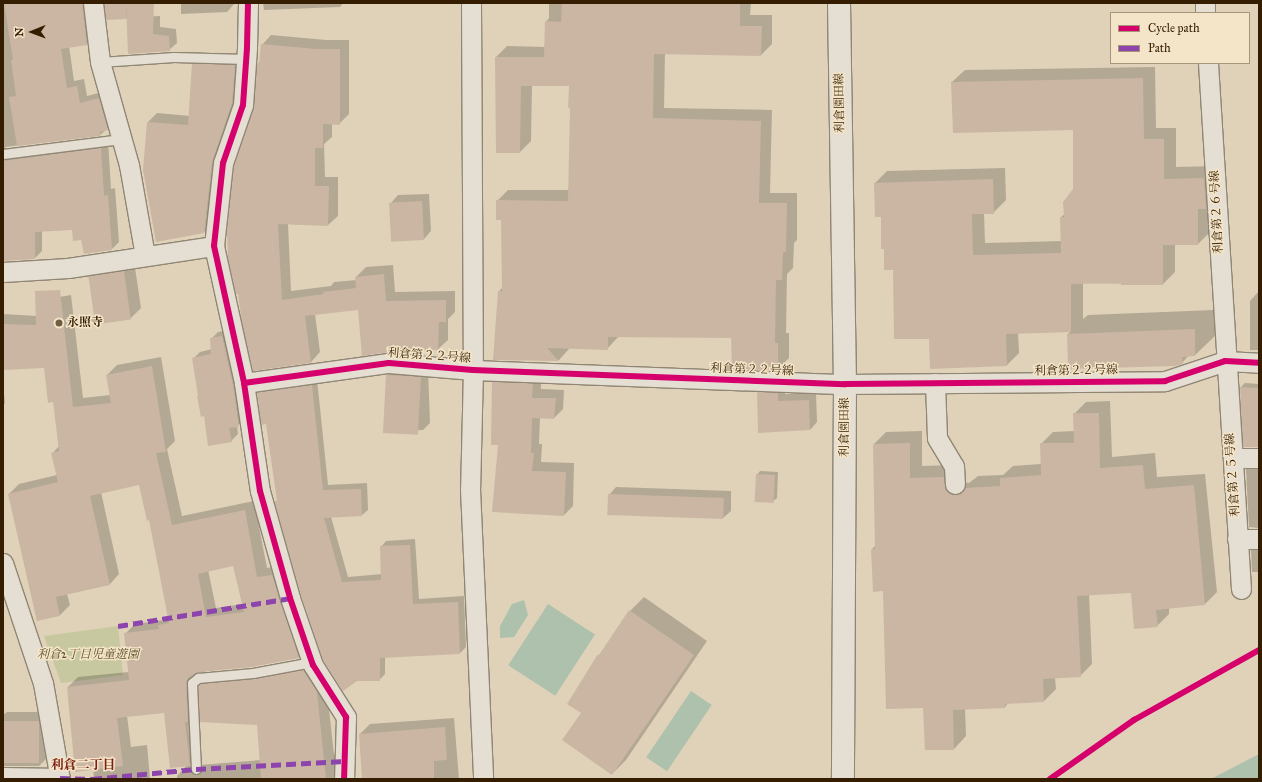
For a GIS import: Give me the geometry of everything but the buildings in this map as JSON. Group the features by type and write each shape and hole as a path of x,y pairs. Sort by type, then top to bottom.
{"street":[{"path":"93,3 100,62 129,166 145,256"},
{"path":"248,3 247,59 243,105 223,164 214,246 244,383 260,491 290,598 312,662 346,717 344,779"},
{"path":"471,3 473,370 470,489 483,779"},
{"name":"利倉園田線","path":"838,3 845,384 843,779"},
{"name":"利倉第２６号線","path":"1208,64 1225,361"},
{"path":"3,272 68,268 214,246"},
{"name":"利倉第２２号線","path":"244,383 389,363 473,370 845,384 1165,381 1225,361 1259,363"},
{"name":"利倉第２５号線","path":"1225,361 1241,589"},
{"path":"935,383 937,438 954,466 955,484"},
{"path":"1237,539 1259,539"},
{"path":"3,563 43,683 60,778 3,777"}],"lane":[{"path":"100,62 174,57 247,59"},
{"path":"3,154 121,139"},
{"path":"196,769 192,683 198,678 253,673 312,662"}],"green space":[{"name":"利倉2丁目児童遊園","path":"118,626 123,675 61,683 44,636"}],"shaded area":[{"path":"524,600 528,615 514,637 500,638 500,626 512,604"},
{"path":"548,604 595,634 555,696 508,665"},
{"path":"691,691 712,705 667,771 646,757"},
{"path":"1259,754 1259,779 1211,779"}],"marked path":[{"path":"118,626 290,598"},
{"path":"60,778 92,779 196,769 345,761"}],"cycle path":[{"path":"248,3 247,48 243,105 223,163 214,246 244,383 260,491 290,598 313,665 346,717 344,779"},
{"path":"244,383 389,363 473,370 845,384 1165,381 1225,361 1259,363"},
{"path":"1050,779 1134,720 1259,650"}],"place":[{"name":"永照寺","path":"59,323"}],"district":[{"name":"利倉二丁目","path":"83,765"}]}
